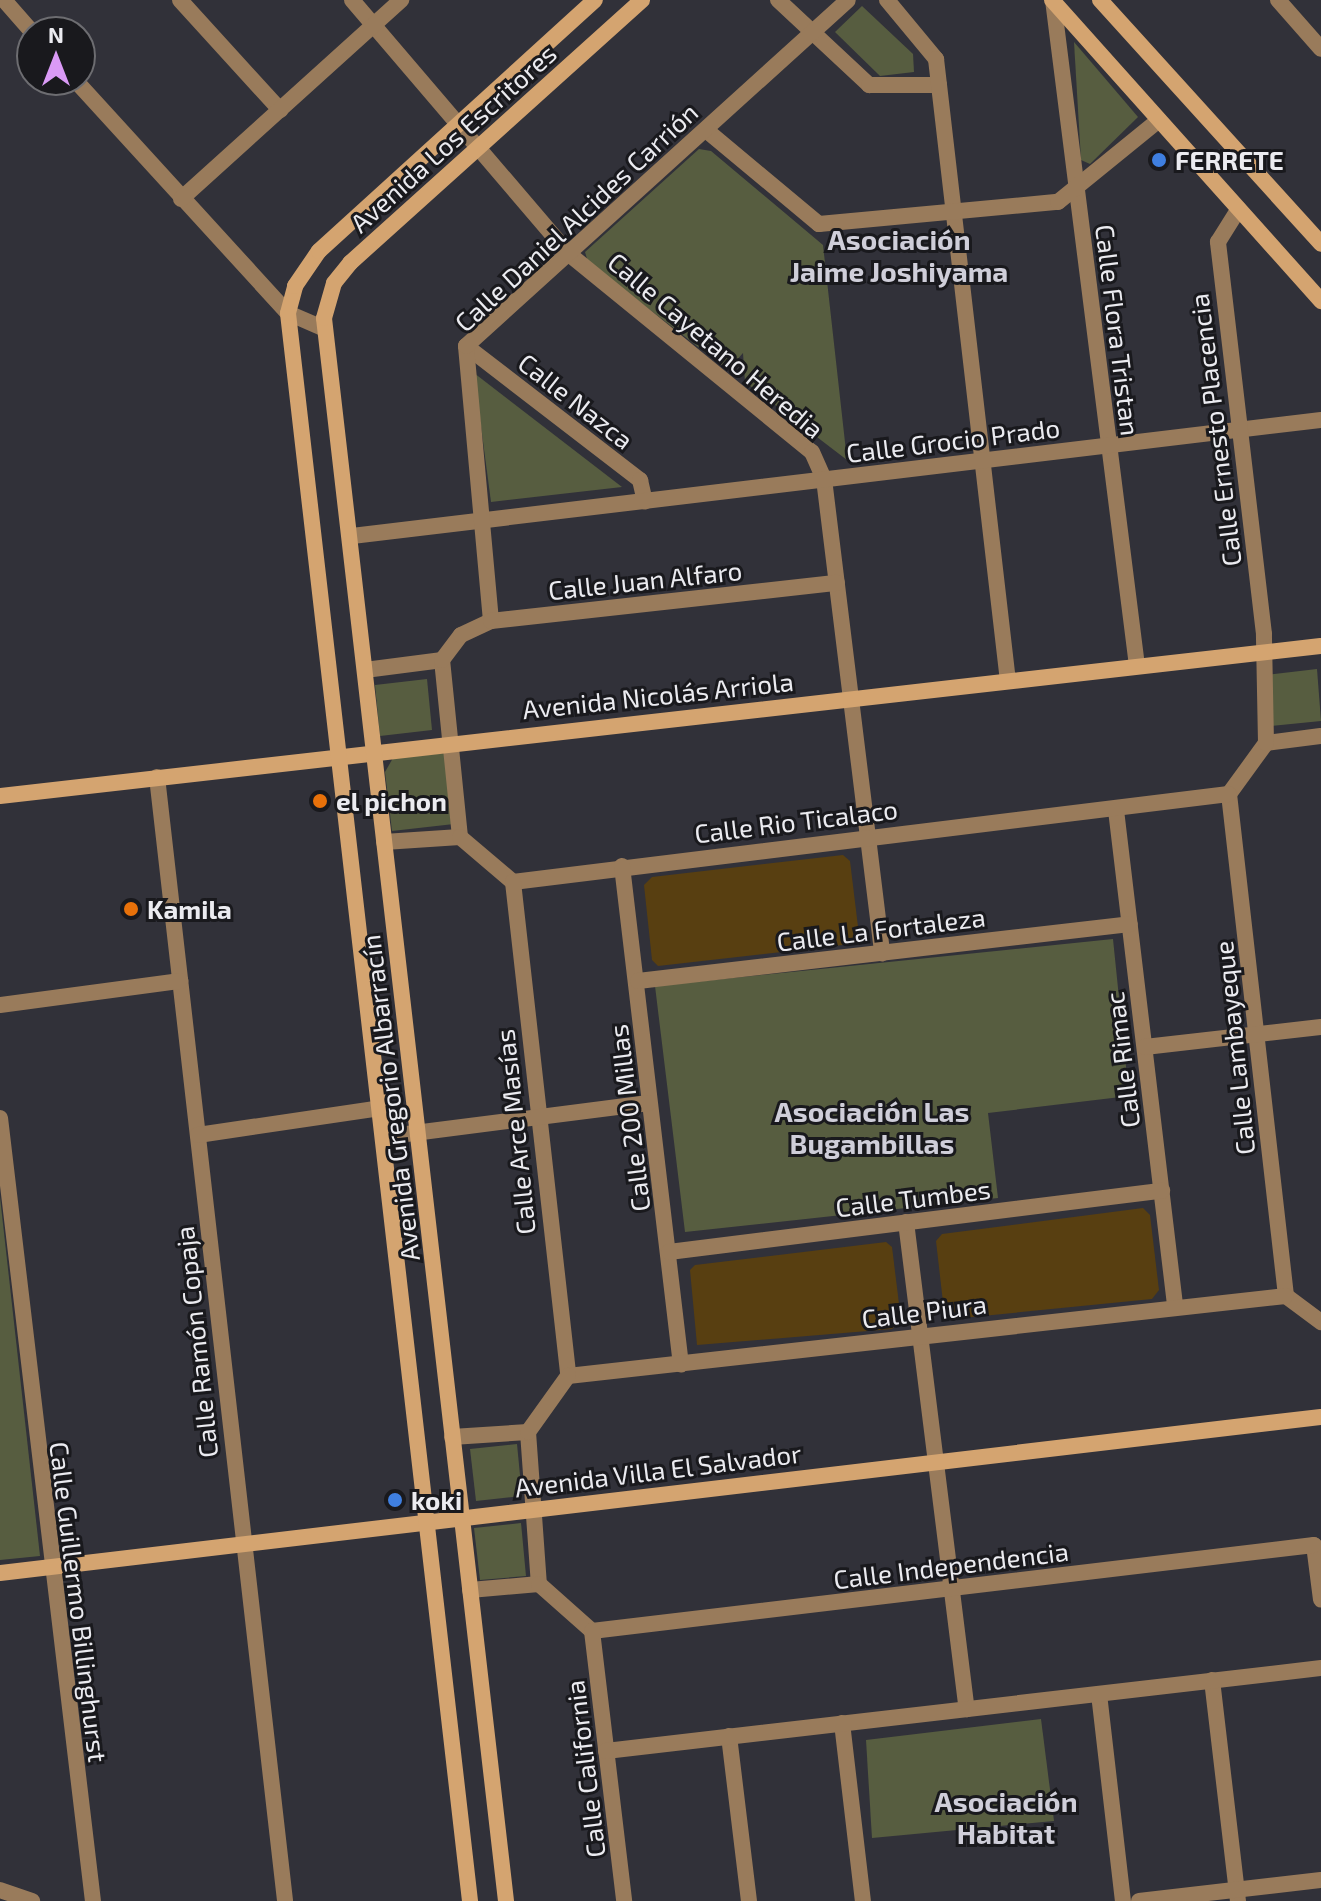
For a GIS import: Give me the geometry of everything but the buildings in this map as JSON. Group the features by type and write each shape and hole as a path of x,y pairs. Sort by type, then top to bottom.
{"street":[{"path":"4,0 18,16"},
{"path":"180,0 280,110"},
{"name":"Calle Cayetano Heredia","path":"352,0 474,148 569,254 812,452 824,479 882,953"},
{"path":"181,199 401,0"},
{"name":"Avenida Los Escritores","path":"288,313 295,286 319,251 595,0"},
{"name":"Avenida Los Escritores","path":"325,329 329,294 341,272 474,148 642,0"},
{"path":"778,0 810,35 869,85 939,85"},
{"name":"Calle Daniel Alcides Carrión","path":"491,621 466,346 848,0"},
{"path":"887,0 934,52 1008,681"},
{"path":"1052,0 1321,301"},
{"name":"Calle Flora Tristan","path":"1052,0 1137,666"},
{"path":"1100,0 1321,244"},
{"path":"1278,0 1321,49"},
{"path":"89,96 288,313 325,329"},
{"path":"706,130 819,224 955,216 1058,202 1077,192 1159,120"},
{"name":"Calle Ernesto Placencia","path":"1239,209 1218,242 1262,653 1266,743"},
{"name":"Avenida Gregorio Albarracín","path":"288,313 470,1901"},
{"name":"Avenida Gregorio Albarracín","path":"325,329 352,536 384,842 506,1901"},
{"name":"Calle Nazca","path":"466,346 640,480 645,501"},
{"name":"Calle Grocio Prado","path":"352,536 1321,420"},
{"name":"Calle Juan Alfaro","path":"442,660 461,635 491,621 837,583"},
{"name":"Avenida Nicolás Arriola","path":"0,796 374,750 1321,646"},
{"path":"365,670 442,660 460,837 513,882"},
{"path":"1229,794 1266,743 1321,736"},
{"name":"Calle Ramón Copaja","path":"157,777 241,1542 285,1901"},
{"name":"Calle Rio Ticalaco","path":"513,882 622,866 1116,810 1229,794"},
{"name":"Calle Lambayeque","path":"1229,794 1286,1296"},
{"name":"Calle Rimac","path":"1116,810 1175,1304"},
{"path":"384,842 460,837"},
{"name":"Calle 200 Millas","path":"622,866 681,1365"},
{"name":"Calle Arce Masías","path":"513,882 536,1116 568,1376"},
{"name":"Calle La Fortaleza","path":"638,981 1130,924"},
{"path":"0,1005 180,981"},
{"path":"1145,1047 1321,1027"},
{"path":"383,1137 649,1103"},
{"path":"198,1135 380,1108"},
{"name":"Calle Guillermo Billinghurst","path":"0,1118 49,1568 93,1901"},
{"name":"Calle Tumbes","path":"669,1252 1162,1191"},
{"path":"906,1222 967,1709"},
{"path":"1286,1296 1321,1322"},
{"name":"Calle Piura","path":"568,1376 1175,1304 1286,1296"},
{"path":"568,1376 528,1432 539,1584 592,1631"},
{"name":"Avenida Villa El Salvador","path":"0,1573 427,1520 1321,1417"},
{"path":"452,1437 528,1432"},
{"path":"1318,1541 1321,1600"},
{"name":"Calle Independencia","path":"592,1631 953,1590 1318,1541"},
{"path":"470,1590 539,1584"},
{"name":"Calle California","path":"592,1631 624,1901"},
{"path":"606,1751 1321,1668"},
{"path":"1212,1680 1237,1895"},
{"path":"1099,1694 1123,1901"},
{"path":"842,1723 863,1901"},
{"path":"729,1736 749,1901"},
{"path":"1139,1901 1237,1895 1321,1880"},
{"path":"0,1890 32,1901"}],"green space":[{"path":"862,6 913,54 914,72 880,76 835,32"},
{"path":"1074,42 1138,117 1090,164 1081,160"},
{"path":"699,149 711,151 823,245 847,460 745,382 743,353 728,370 588,262 585,252"},
{"path":"474,373 622,487 491,502"},
{"path":"1317,669 1321,721 1271,726 1265,675"},
{"path":"427,679 432,730 380,736 375,685"},
{"path":"446,753 454,824 392,831 385,772 393,758"},
{"path":"1113,939 1129,1096 988,1113 998,1198 685,1232 655,986"},
{"path":"0,1197 40,1556 0,1560"},
{"path":"517,1444 522,1496 476,1501 470,1449"},
{"path":"521,1523 526,1576 480,1580 474,1528"},
{"path":"1041,1719 1054,1821 872,1838 866,1740"}],"place":[{"name":"FERRETE","path":"1159,160"},
{"name":"el pichon","path":"320,801"},
{"name":"Kamila","path":"131,909"},
{"name":"koki","path":"395,1500"}],"district":[{"name":"Asociación Jaime Joshiyama","path":"899,255"},
{"name":"Asociación Las Bugambillas","path":"872,1127"},
{"name":"Asociación Habitat","path":"1006,1817"}]}
